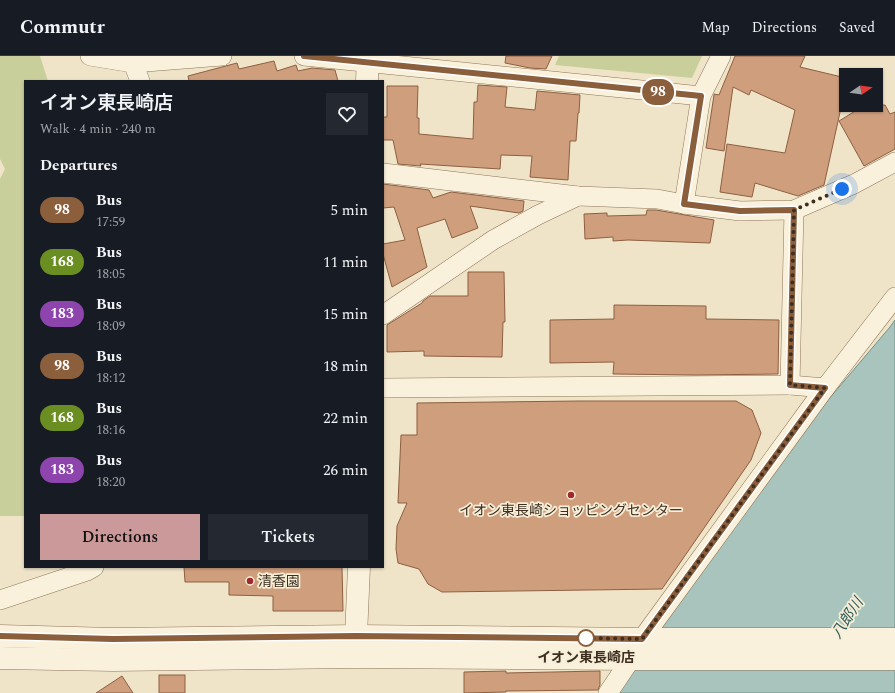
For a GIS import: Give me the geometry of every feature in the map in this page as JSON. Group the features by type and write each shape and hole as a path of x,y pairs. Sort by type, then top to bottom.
{"street":[{"path":"90,56 133,63 222,56"},
{"path":"304,56 368,66 701,96"},
{"path":"684,204 701,96 721,56"},
{"path":"133,63 140,80"},
{"path":"384,173 578,196 657,199 740,211 794,210 854,184 895,162"},
{"path":"384,314 492,240 538,215 578,196"},
{"path":"790,385 794,210"},
{"path":"642,639 825,388 895,297"},
{"path":"384,388 790,385 825,388"},
{"path":"0,600 92,568"},
{"path":"356,636 359,568"},
{"path":"0,636 113,639 356,636 642,639 895,639"},
{"path":"0,658 113,660 356,657 895,659"},
{"path":"608,693 632,659"}],"green space":[{"path":"0,56 40,56 48,80 24,80 24,516 0,516 0,179 5,169 0,159"},
{"path":"559,56 702,56 692,78 555,65"}],"water":[{"name":"八郎川","path":"895,320 895,693 619,693 690,585 811,420"}],"building":[{"path":"506,56 552,56 546,69 530,68 505,63"},
{"path":"735,56 805,56 800,67 839,76 840,112 824,185 798,196 755,183 752,197 720,192 727,144 785,153 795,110 751,90 749,95 733,87 724,151 706,148 714,94 719,95"},
{"path":"274,61 277,71 296,65 298,71 312,68 335,70 338,80 189,80 188,76 237,63 239,69"},
{"path":"478,85 507,87 505,107 535,110 537,91 580,95 576,141 570,141 568,180 530,177 532,156 501,155 500,169 398,164 393,140 384,140 384,117 387,117 387,86 418,86 417,118 419,118 419,134 473,139 474,102 477,102"},
{"path":"883,105 885,105 890,114 895,112 895,149 864,166 839,121 854,112 883,112"},
{"path":"384,184 429,190 433,198 451,192 524,201 523,211 519,213 470,206 478,228 452,238 445,219 417,228 427,267 392,287 384,258 384,244 405,240 394,207 384,208"},
{"path":"647,210 656,210 714,220 710,243 628,240 613,241 613,237 585,239 584,214 607,213 607,216 646,215"},
{"path":"468,272 504,272 505,322 503,322 502,357 424,356 424,351 387,352 387,325 422,303 430,296 468,296"},
{"path":"614,305 706,306 706,319 779,320 778,374 613,374 614,362 550,363 550,320 614,319"},
{"name":"イオン東長崎ショッピングセンター","path":"736,401 752,410 761,433 751,460 662,589 442,592 428,584 419,569 398,563 396,549 397,526 407,503 398,503 401,435 417,435 417,403"},
{"path":"184,568 342,568 343,611 273,611 273,596 229,595 229,582 185,582"},
{"path":"506,671 506,673 600,671 600,685 598,690 464,693 464,672"},
{"path":"159,675 185,675 185,693 159,693"},
{"path":"122,676 133,693 96,693"}],"bus line":[{"name":"98","path":"0,636 113,639 356,636 642,639 825,388 790,385 794,210 740,211 684,204 701,96 304,56"}],"place":[{"name":"イオン東長崎ショッピングセンター","path":"571,495"},
{"name":"清香園","path":"250,581"},
{"name":"イオン東長崎店","path":"586,638"}],"route":[{"path":"586,638 579,638 642,639 825,388 790,385 794,210 842,189"}]}
